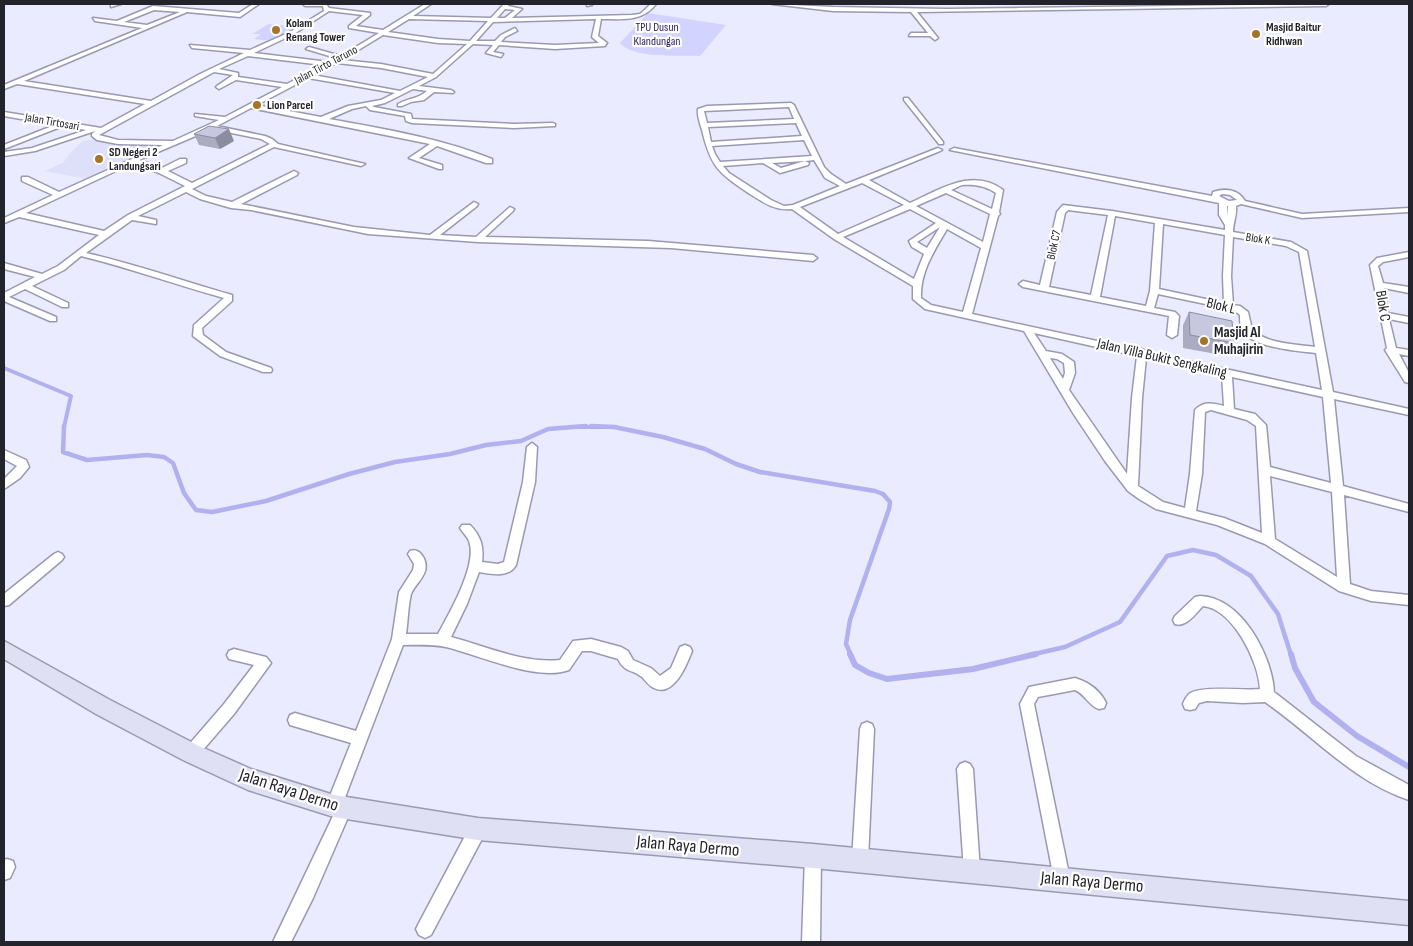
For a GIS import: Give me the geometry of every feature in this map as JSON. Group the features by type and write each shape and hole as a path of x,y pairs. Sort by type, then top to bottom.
{"street":[{"path":"163,9 174,4"},
{"path":"118,22 153,8 240,15 256,4"},
{"path":"305,4 368,14 352,28 438,41 555,47 605,44 594,37 597,18"},
{"name":"Jalan Tirto Taruno","path":"4,222 58,194 211,127 335,61 428,4"},
{"path":"409,17 506,20 642,16 654,4"},
{"path":"775,4 820,8 1105,8 1326,4"},
{"path":"916,8 946,6 943,4"},
{"path":"1099,4 1105,8"},
{"path":"323,119 350,108 371,105 402,94 434,76 471,42 505,6 519,8 506,20"},
{"path":"4,154 32,150 97,130 213,70 303,27 324,14 328,7"},
{"path":"911,35 934,36 916,8"},
{"path":"4,87 186,11"},
{"path":"95,18 149,27"},
{"path":"501,55 489,53 503,36 515,30"},
{"path":"261,41 272,42"},
{"path":"192,46 381,66 434,76"},
{"path":"309,49 335,61"},
{"path":"213,70 236,74 235,78"},
{"path":"306,76 374,87 402,94"},
{"path":"219,88 235,78 288,86"},
{"path":"17,82 152,103"},
{"path":"412,87 451,92"},
{"path":"400,104 410,100 422,99 432,90"},
{"path":"906,98 939,147 947,152 954,150 1220,200"},
{"path":"844,186 824,173 791,105 769,104 704,108 699,112 712,157 730,179 777,206 794,207 939,147"},
{"path":"371,105 369,107 372,109 409,115 408,120 444,124 553,124"},
{"path":"250,106 436,143 467,151 489,161"},
{"name":"Jalan Tirtosari","path":"4,114 97,130"},
{"path":"197,115 226,119"},
{"path":"4,123 19,116"},
{"path":"505,125 514,119"},
{"path":"703,125 799,121"},
{"path":"4,147 62,124"},
{"path":"211,127 263,137 270,140 273,145"},
{"path":"97,130 94,134 95,137 177,143"},
{"path":"708,144 807,138"},
{"path":"436,143 413,158 439,167"},
{"path":"4,298 82,254 105,234 131,217 273,145 361,164"},
{"path":"133,160 162,171 213,201 342,228 478,240 636,243 813,258"},
{"path":"718,164 764,161 780,171 806,161 818,160"},
{"path":"162,171 183,161"},
{"path":"231,206 294,173"},
{"path":"24,179 58,194"},
{"path":"863,180 986,247"},
{"path":"837,237 946,190 955,184 964,183 998,189 1000,194 996,214 968,315"},
{"path":"946,190 996,214"},
{"path":"1229,230 1220,200 1216,194 1228,193 1239,197 1229,230 1227,276 1229,307"},
{"path":"1236,203 1302,216 1409,210"},
{"path":"433,237 474,204"},
{"path":"794,207 837,237 917,285 929,253 943,224"},
{"name":"Blok K","path":"1069,207 1159,222 1229,230 1288,244 1302,252 1328,394 1342,539 1344,587"},
{"name":"Blok C7","path":"1044,288 1061,212 1064,208 1069,207"},
{"path":"478,240 510,210"},
{"path":"1095,299 1112,213"},
{"path":"18,214 105,234"},
{"path":"131,217 153,222"},
{"path":"1149,310 1154,291 1159,222"},
{"path":"929,253 915,245 914,241 943,224"},
{"path":"82,254 123,264 153,275 229,297 197,327 198,336 223,354 267,370"},
{"name":"Blok C","path":"1409,255 1375,262 1390,350 1400,369 1409,380"},
{"path":"4,266 43,277"},
{"path":"1023,284 1174,315 1172,335"},
{"path":"1380,284 1409,290"},
{"name":"Jalan Villa Bukit Sengkaling","path":"917,285 917,299 928,307 1142,352 1227,373 1409,412"},
{"path":"26,286 65,304"},
{"name":"Blok L","path":"1154,291 1242,311 1245,314 1245,325 1249,333 1259,339 1319,350"},
{"path":"4,298 53,319"},
{"path":"1384,315 1409,320"},
{"path":"1026,328 1109,458 1132,488 1154,503 1220,522 1269,541 1344,587 1371,596 1409,600"},
{"path":"1390,350 1409,353"},
{"path":"1132,488 1137,398 1142,352"},
{"path":"1042,354 1059,356 1069,362 1070,373 1064,390"},
{"path":"1227,373 1229,411"},
{"path":"1190,513 1196,474 1200,410 1210,406 1251,417 1261,426 1269,541"},
{"path":"473,566 500,569 507,568 510,565 529,482 532,447"},
{"path":"4,454 22,463 23,467 4,484"},
{"path":"1264,470 1409,508"},
{"path":"442,640 467,592 473,566 476,545 474,537 466,528"},
{"path":"282,942 308,892 361,739 399,639 405,592 419,572 420,563 414,554"},
{"path":"4,601 58,557"},
{"path":"1180,620 1200,601 1212,602 1222,606 1246,634 1260,658 1267,695"},
{"path":"399,639 442,640 509,659 556,668 564,666 578,645 591,645 616,651 623,655 628,664 646,672 657,683 667,681 675,674 685,651"},
{"name":"Jalan Raya Dermo","path":"4,650 103,707 191,753 248,779 339,807 478,829 860,860 1409,913"},
{"path":"191,753 229,709 264,663 234,655"},
{"path":"1062,879 1027,704 1034,691 1075,684 1084,687 1099,703"},
{"path":"1190,704 1195,698 1207,695 1244,697 1267,695 1294,714 1334,749 1360,767 1409,793"},
{"path":"295,720 361,739"},
{"path":"860,860 867,729"},
{"path":"965,769 972,871"},
{"path":"425,929 478,829"},
{"path":"812,856 812,942"}],"shaded area":[{"name":"SD Negeri 2 Landungsari","path":"99,139 146,143 158,148 86,179 45,171 64,162 70,153 83,141"}],"green space":[{"name":"TPU Dusun Klandungan","path":"648,13 726,25 700,56 657,55 635,52 620,43"},
{"name":"Kolam Renang Tower","path":"269,24 301,27 272,41 254,39 261,34 252,34"}],"building":[{"path":"209,126 229,129 215,138 194,134"},
{"path":"1189,312 1232,321 1234,343 1190,335"}],"waterway":[{"path":"4,368 71,396 64,427"},
{"path":"64,426 63,452 87,460 147,455 164,457 173,463 184,493 196,510 212,512 266,501 349,474 395,462 450,454 486,445 521,441 548,429 573,427"},
{"path":"573,427 586,426"},
{"path":"591,426 614,427"},
{"path":"573,427 614,427"},
{"path":"614,427 663,437 705,449 736,464 760,472 875,491 883,494 890,502 889,509 850,620 846,644 851,655"},
{"path":"1030,655 1065,647 1120,622 1167,556 1193,550 1216,555 1251,576 1278,614 1291,655"},
{"path":"850,654 855,665 869,673 887,679 973,669 1036,654"},
{"path":"1291,654 1295,668 1314,702 1357,736 1409,767"}],"place":[{"name":"Kolam Renang Tower","path":"276,30"},
{"name":"Masjid Baitur Ridhwan","path":"1256,34"},
{"name":"Lion Parcel","path":"257,105"},
{"name":"SD Negeri 2 Landungsari","path":"99,159"},
{"name":"Masjid Al Muhajirin","path":"1204,341"}]}
